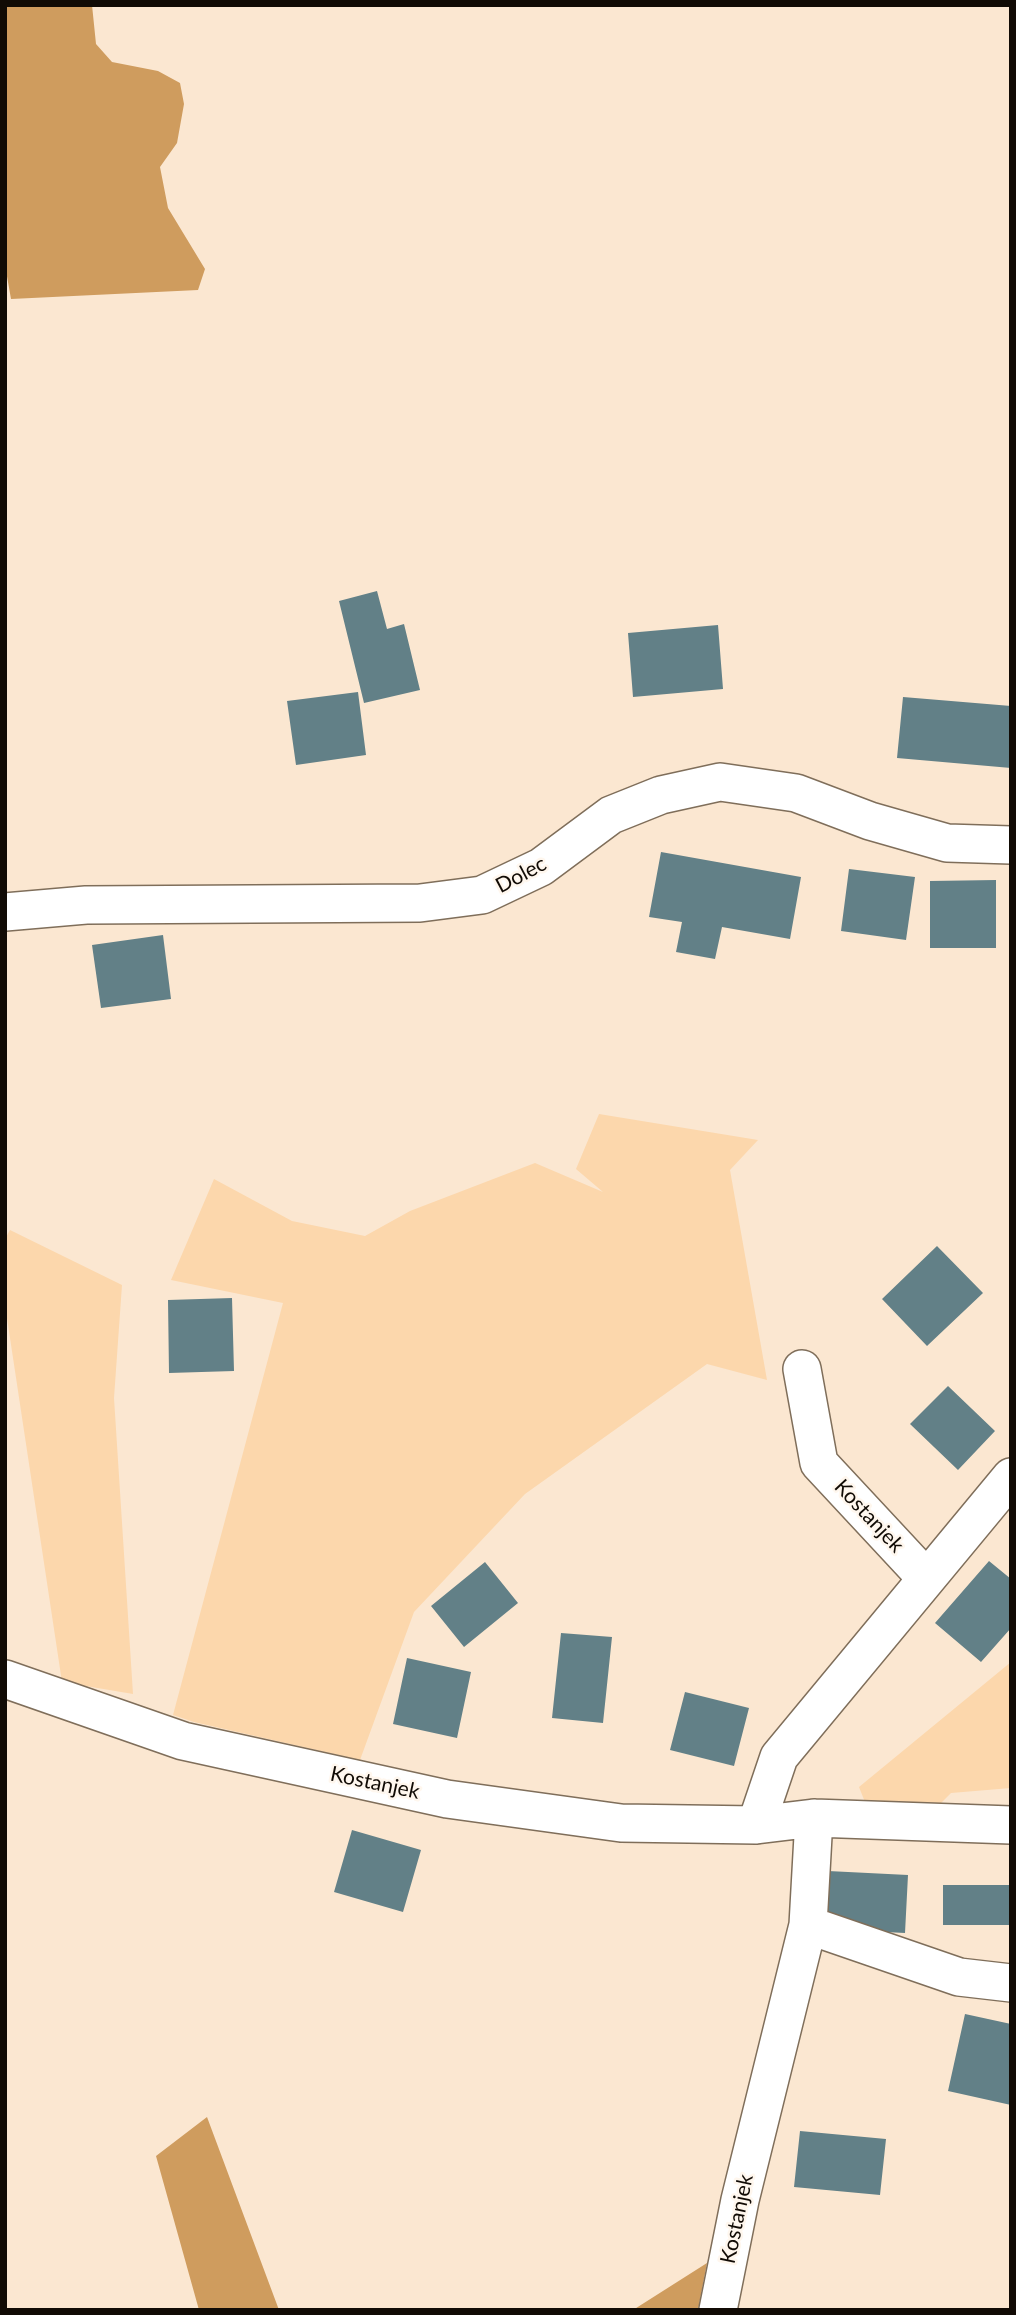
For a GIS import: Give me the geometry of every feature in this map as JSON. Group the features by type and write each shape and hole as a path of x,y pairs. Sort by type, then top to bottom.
{"street":[{"name":"Dolec","path":"5,912 86,905 419,903 482,895 541,867 611,815 661,795 720,782 796,793 870,821 947,843 1011,845"},
{"name":"Kostanjek","path":"802,1368 819,1463 926,1578"},
{"path":"756,1825 779,1757 1011,1477"},
{"name":"Kostanjek","path":"5,1679 183,1741 447,1799 621,1824 756,1825 814,1818 1011,1825"},
{"name":"Kostanjek","path":"718,2310 740,2200 808,1925 814,1818"},
{"path":"808,1925 959,1977 1011,1983"}],"shaded area":[{"path":"5,5 92,5 96,44 112,62 158,71 180,83 184,104 177,143 160,167 168,208 205,269 198,290 11,299 5,265"},
{"path":"599,1114 758,1140 730,1170 767,1380 707,1364 525,1494 414,1612 360,1760 173,1715 283,1303 171,1280 214,1179 292,1221 365,1236 410,1211 535,1163 603,1192 576,1169"},
{"path":"10,1230 122,1285 114,1398 133,1694 62,1682 5,1305 5,1239"},
{"path":"1011,1662 1011,1788 951,1793 939,1805 865,1802 859,1787"},
{"path":"207,2117 279,2310 199,2310 156,2156"},
{"path":"707,2263 698,2310 633,2310"}],"building":[{"path":"377,591 387,629 404,624 420,690 364,703 339,601"},
{"path":"718,625 723,689 633,697 628,633"},
{"path":"358,692 366,755 296,765 287,701"},
{"path":"903,697 1011,706 1011,768 897,758"},
{"path":"661,852 801,877 790,939 722,927 715,959 676,952 682,922 649,917"},
{"path":"849,869 915,877 906,940 841,931"},
{"path":"996,880 996,948 930,948 930,881"},
{"path":"163,935 171,999 101,1008 92,945"},
{"path":"937,1246 983,1293 927,1346 882,1299"},
{"path":"232,1298 234,1371 169,1373 168,1300"},
{"path":"948,1386 995,1431 958,1470 910,1424"},
{"path":"989,1561 1011,1579 1011,1628 981,1662 935,1623"},
{"path":"485,1562 518,1603 464,1647 431,1606"},
{"path":"561,1633 612,1637 603,1723 552,1718"},
{"path":"407,1658 471,1672 457,1738 393,1724"},
{"path":"685,1692 749,1708 734,1766 670,1750"},
{"path":"352,1830 421,1850 403,1912 334,1892"},
{"path":"828,1871 908,1875 905,1933 824,1929"},
{"path":"943,1885 1011,1885 1011,1925 943,1925"},
{"path":"965,2014 1011,2024 1011,2105 948,2091"},
{"path":"800,2131 886,2139 880,2195 794,2187"}]}
